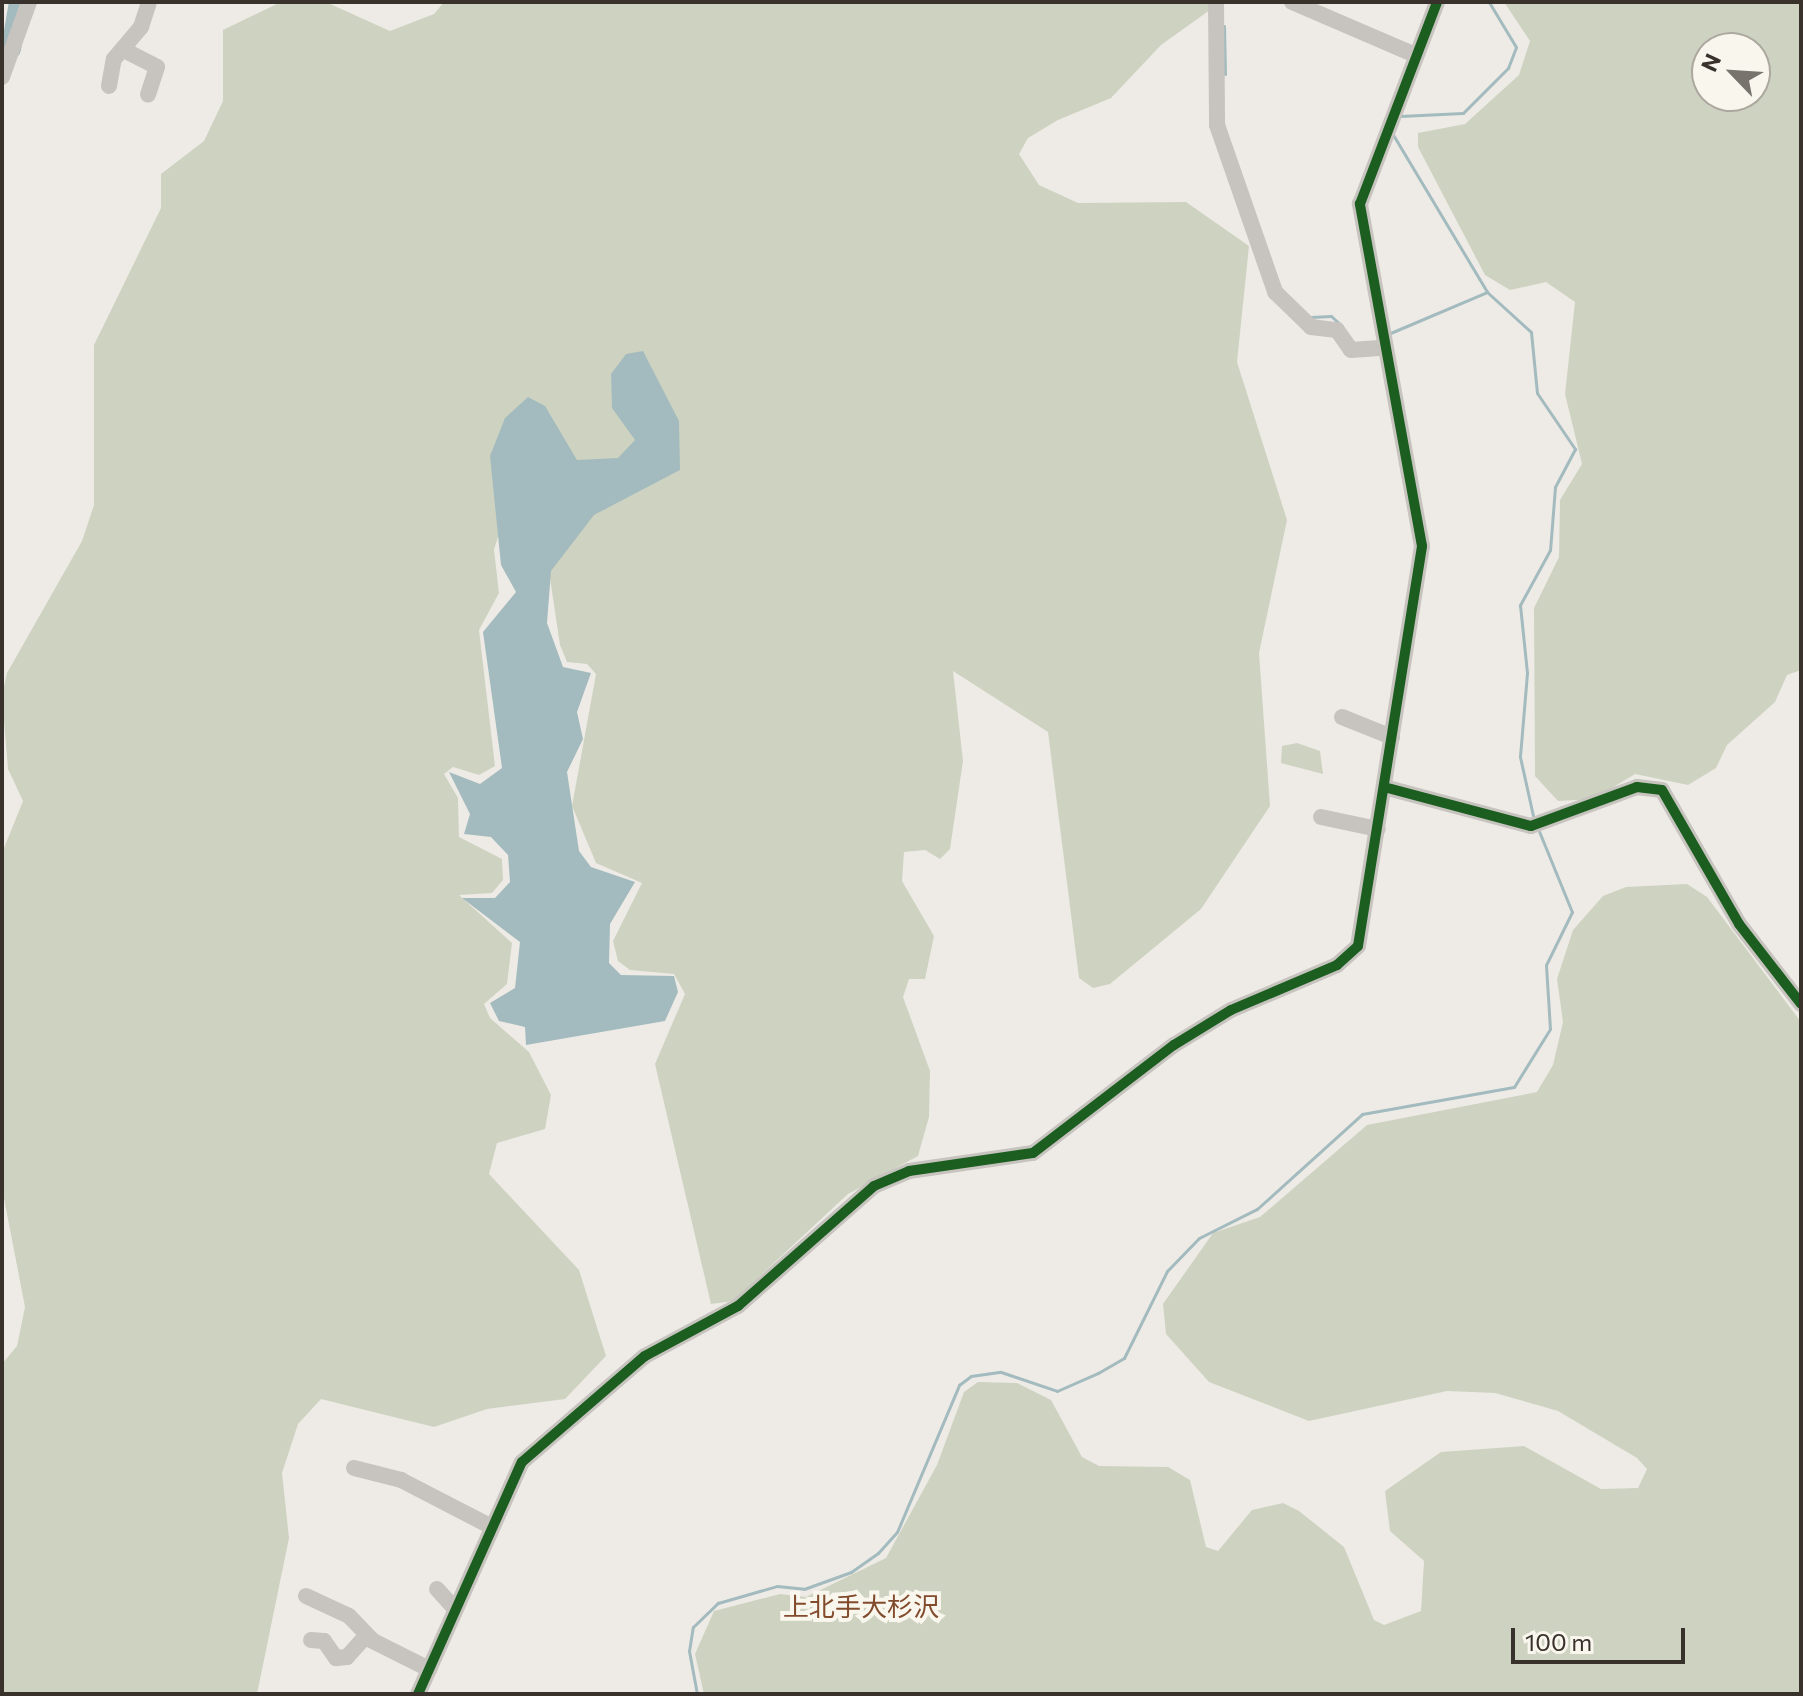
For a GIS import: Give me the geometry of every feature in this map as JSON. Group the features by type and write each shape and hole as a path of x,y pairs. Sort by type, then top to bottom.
{"street":[{"path":"2,77 29,2"},
{"path":"109,86 149,2"},
{"path":"1216,2 1217,125 1275,292 1311,327 1337,330 1351,350 1383,348"},
{"path":"1292,2 1413,54"},
{"path":"418,1694 522,1462 645,1356 765,1285 874,1186 909,1171 1033,1153 1186,1038 1351,956 1366,920 1422,546 1383,348 1361,191 1413,54 1437,2"},
{"path":"124,50 157,67 148,95"},
{"path":"1342,717 1392,737"},
{"path":"1384,787 1537,825 1637,787 1662,790 1739,924 1801,1004"},
{"path":"1321,817 1378,829"},
{"path":"354,1468 401,1480 492,1527"},
{"path":"437,1589 455,1609"},
{"path":"306,1596 349,1616 372,1640 429,1669"},
{"path":"311,1640 324,1641 336,1658 372,1640"}],"green space":[{"path":"281,2 328,3 390,31 434,14 444,2 1221,2 1161,45 1111,98 1058,120 1028,138 1019,154 1039,185 1078,203 1186,202 1249,246 1237,362 1287,520 1259,653 1270,806 1201,909 1110,984 1093,988 1079,978 1048,732 953,671 963,761 950,849 940,859 925,850 904,852 902,881 934,936 925,979 909,979 903,997 930,1071 929,1117 918,1156 848,1194 733,1301 711,1304 655,1064 685,994 674,974 630,970 618,961 613,941 642,883 596,863 572,806 596,674 587,664 567,662 560,645 542,525 507,507 494,550 499,593 479,630 495,766 479,775 453,767 444,774 458,798 459,837 502,859 503,880 492,893 459,895 512,943 507,984 484,1004 490,1018 529,1052 551,1095 545,1129 497,1143 489,1174 579,1270 606,1356 565,1399 487,1409 434,1427 321,1399 298,1424 282,1473 289,1538 257,1694 2,1694 2,1364 17,1346 25,1307 2,1188 2,853 23,801 8,769 2,696 7,673 82,541 94,505 94,345 161,208 161,174 204,141 223,101 223,30"},
{"path":"1504,2 1801,2 1801,670 1787,675 1775,702 1727,745 1716,768 1688,785 1635,774 1594,799 1558,801 1535,776 1534,608 1559,557 1560,500 1582,464 1565,394 1575,302 1546,282 1510,290 1485,275 1418,147 1418,133 1465,124 1519,75 1530,41"},
{"path":"1297,743 1320,751 1323,774 1281,763 1282,746"},
{"path":"1687,884 1707,897 1801,1022 1801,1694 704,1694 695,1654 714,1611 780,1594 806,1597 886,1558 937,1465 964,1392 978,1382 1017,1383 1051,1400 1082,1457 1099,1466 1168,1467 1190,1480 1206,1547 1218,1551 1252,1510 1283,1503 1299,1511 1344,1547 1374,1620 1384,1625 1421,1611 1424,1561 1390,1531 1385,1491 1441,1452 1524,1446 1601,1489 1638,1488 1647,1469 1637,1458 1558,1411 1495,1393 1447,1391 1309,1421 1209,1382 1166,1334 1163,1304 1213,1233 1260,1217 1367,1125 1537,1092 1553,1065 1563,1022 1557,979 1573,930 1603,896 1626,887"}],"water":[{"path":"643,351 679,421 680,470 594,515 551,571 547,623 563,667 591,673 577,712 583,739 567,772 579,851 591,867 635,882 610,924 609,963 621,975 674,976 678,992 665,1021 526,1045 525,1027 499,1021 490,1003 515,988 520,942 462,898 495,898 510,882 508,855 491,837 464,834 470,814 449,772 480,784 502,768 483,632 516,592 501,565 490,456 505,418 528,397 545,406 577,460 618,458 635,440 612,408 611,374 626,354"}],"waterway":[{"path":"11,49 19,2"},
{"path":"1400,116 1463,113 1508,68 1516,47 1489,2"},
{"path":"1224,26 1225,74"},
{"path":"1392,133 1487,292 1531,332 1537,393 1575,449 1555,487 1550,550 1520,605 1527,673 1520,757 1534,820"},
{"path":"1388,334 1487,292"},
{"path":"1311,317 1331,316 1342,326"},
{"path":"697,1694 689,1651 693,1627 718,1603 777,1586 804,1589 851,1572 878,1553 897,1532 959,1385 971,1376 1001,1372 1057,1391 1098,1373 1124,1358 1167,1271 1199,1238 1257,1209 1362,1114 1514,1087 1550,1029 1546,965 1572,912 1539,831"}],"cycle path":[{"path":"418,1694 522,1462 645,1356 738,1306 874,1186 909,1171 1033,1153 1174,1045 1231,1010 1337,965 1358,946 1422,546 1360,204 1437,2"},
{"path":"1384,787 1531,826 1637,787 1662,790 1739,924 1801,1004"}],"district":[{"name":"上北手大杉沢","path":"861,1606"}]}
